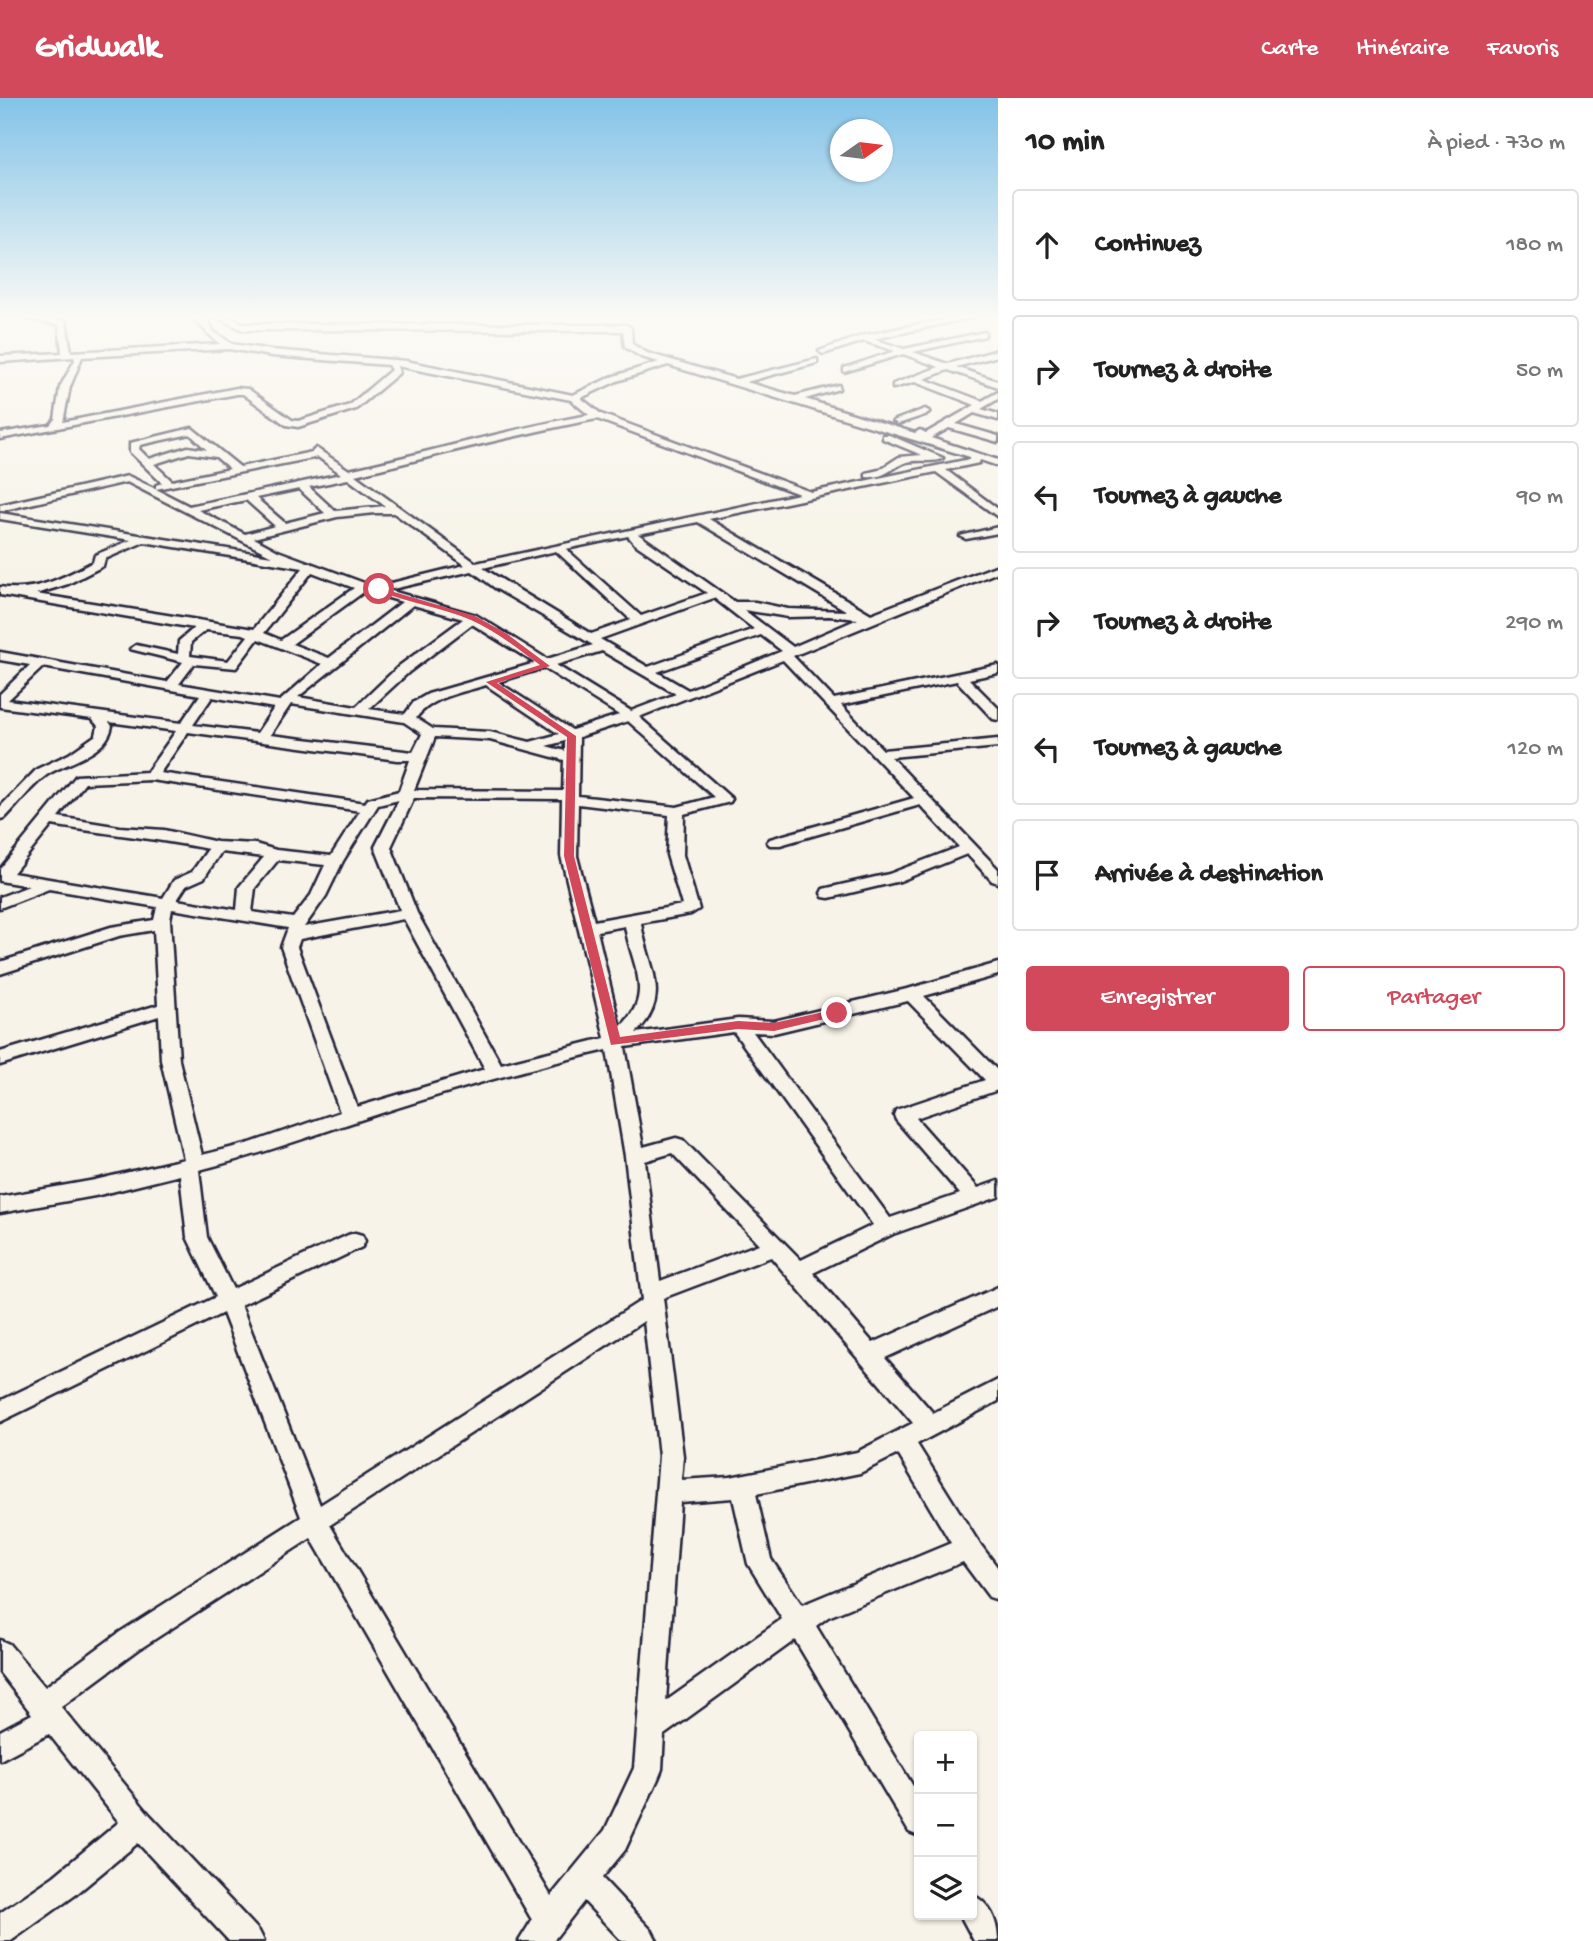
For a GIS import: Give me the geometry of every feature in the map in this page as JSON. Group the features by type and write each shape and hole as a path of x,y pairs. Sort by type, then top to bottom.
{"street":[{"path":"53,427 60,420 63,401"},
{"path":"0,436 186,401"},
{"path":"259,401 289,423 308,423 353,407 360,401"},
{"path":"580,401 586,404 591,413 598,416 810,495"},
{"path":"769,401 860,428 918,450 938,463 998,514"},
{"path":"796,401 926,437 998,463"},
{"path":"964,401 998,417"},
{"path":"926,437 987,401"},
{"path":"898,421 925,412"},
{"path":"854,419 875,414 898,421 926,437"},
{"path":"188,509 348,475 537,427 598,416"},
{"path":"949,425 998,439"},
{"path":"170,485 134,450 135,443 192,431 238,471"},
{"path":"975,455 998,439"},
{"path":"147,463 188,450 219,455"},
{"path":"784,486 809,485 882,473 903,459 915,455 918,450"},
{"path":"150,489 317,453 499,585 687,695"},
{"path":"903,459 960,464 975,461 975,455"},
{"path":"379,589 559,547 810,495 938,463"},
{"path":"0,508 128,479 274,553 363,587 379,589 410,601 472,618 504,635 546,666 630,716 725,799 677,811 569,797 407,794 383,797 369,808 335,861 318,896 294,929 289,947 351,1116"},
{"path":"300,486 333,514"},
{"path":"247,496 284,528"},
{"path":"248,540 333,514 365,509 396,510"},
{"path":"0,516 311,566"},
{"path":"699,518 868,617"},
{"path":"966,536 998,530"},
{"path":"631,532 639,541 732,606 789,654 967,849 998,877"},
{"path":"7,593 64,582 99,564 99,557 141,540"},
{"path":"248,540 281,547 304,558 311,566"},
{"path":"559,547 569,562 593,578 631,615 641,621"},
{"path":"259,559 274,553"},
{"path":"136,649 231,665 311,566"},
{"path":"528,747 572,736 687,695 789,654 868,617 998,568"},
{"path":"282,645 363,587"},
{"path":"7,593 204,626 245,630 331,663"},
{"path":"590,638 715,594"},
{"path":"261,738 271,720 304,682 410,601"},
{"path":"732,606 755,606 788,613 868,617"},
{"path":"359,711 404,668 472,618"},
{"path":"170,687 188,659 185,641 173,621"},
{"path":"185,641 204,626"},
{"path":"645,672 761,631"},
{"path":"408,719 419,705 433,697 546,666 605,646"},
{"path":"0,656 207,695 359,711 408,719 430,733 490,736 571,757"},
{"path":"4,700 41,662"},
{"path":"833,703 998,669"},
{"path":"960,677 998,716"},
{"path":"490,682 572,736"},
{"path":"151,776 207,695"},
{"path":"4,700 261,738 418,756"},
{"path":"0,815 42,772 74,757 103,737 105,726 96,715"},
{"path":"430,733 418,756 407,794 383,847 409,913 496,1072"},
{"path":"217,848 198,875 180,883 163,916 170,1060 192,1165 197,1237 229,1302 315,1522 542,1931 615,1840 648,1769 671,1455 635,1156 615,1042 569,856 572,736"},
{"path":"882,754 998,743"},
{"path":"74,757 81,779"},
{"path":"163,916 110,896 2,876 81,779 151,776 369,808"},
{"path":"775,842 923,800"},
{"path":"588,927 691,909 675,855 677,811"},
{"path":"48,820 120,832 164,835 217,848 255,849 274,855 335,861"},
{"path":"829,893 894,878 967,849"},
{"path":"244,916 247,887 274,855"},
{"path":"0,903 47,884"},
{"path":"0,968 163,916 244,916 294,929 409,913"},
{"path":"615,1042 642,1014 650,993 633,933 632,919"},
{"path":"0,1205 95,1188 252,1150 351,1116 496,1072 615,1042 738,1025 774,1027 996,972"},
{"path":"912,994 998,1083 903,1115 975,1198"},
{"path":"0,1059 48,1042 167,1008"},
{"path":"738,1025 886,1228"},
{"path":"751,1043 774,1027"},
{"path":"635,1156 676,1145 798,1271 929,1425"},
{"path":"798,1271 886,1228 998,1189"},
{"path":"0,1412 59,1381 355,1241"},
{"path":"0,1746 48,1711 129,1641 315,1522 653,1298 775,1247"},
{"path":"869,1354 998,1296"},
{"path":"669,1492 742,1485 860,1462 998,1390"},
{"path":"902,1440 968,1548 998,1588"},
{"path":"742,1485 760,1564 799,1622 914,1814"},
{"path":"652,1727 819,1608 968,1548"},
{"path":"0,1653 139,1824 249,1941"},
{"path":"0,1931 64,1886 139,1824"},
{"path":"583,1879 642,1941"},
{"path":"977,1917 991,1941"}],"route":[{"path":"379,589 410,601 472,618 504,635 546,666 490,682 572,736 569,856 615,1042 738,1025 774,1027 837,1013"}]}
